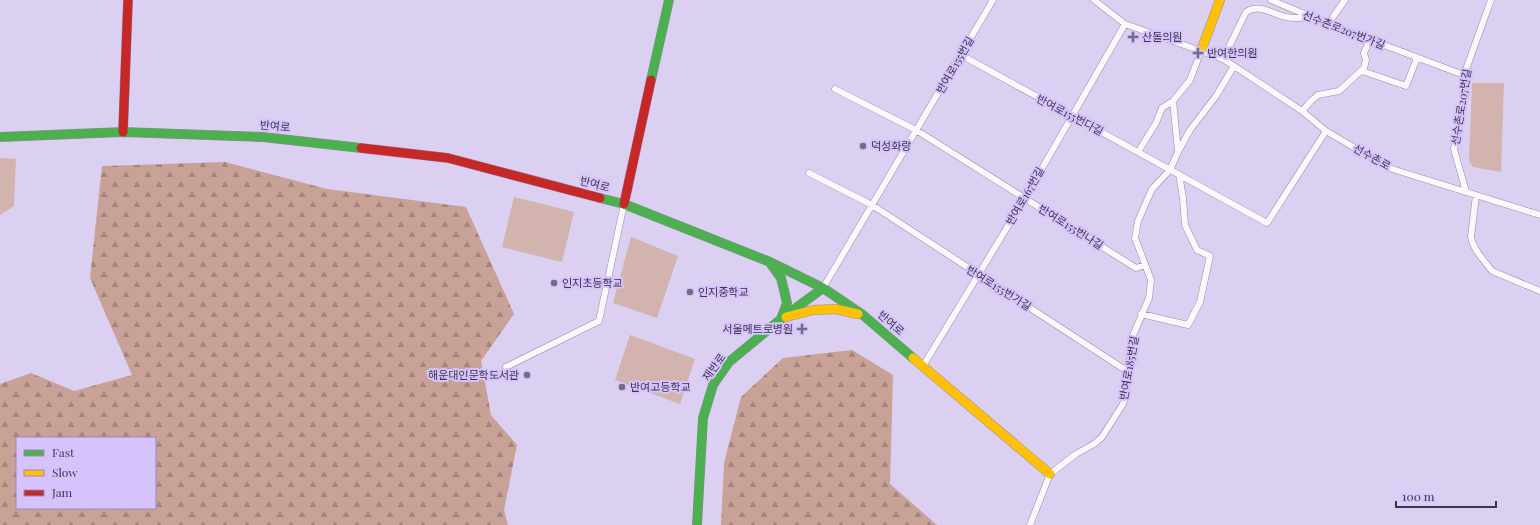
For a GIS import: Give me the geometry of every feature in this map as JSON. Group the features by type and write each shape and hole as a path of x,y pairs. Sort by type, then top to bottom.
{"main road":[{"path":"123,132 128,0"},
{"path":"624,204 669,0"},
{"path":"1201,51 1220,0"},
{"name":"반여로","path":"0,137 123,132 263,137 448,158 624,204 770,262 823,288 863,315 991,426 1050,474"},
{"path":"770,262 781,278 787,303 781,318"},
{"name":"재반로","path":"697,525 703,418 713,385 729,362 781,318 823,288"},
{"path":"781,318 813,310 836,309 863,315"}],"street":[{"name":"반여로155번길","path":"823,288 993,0"},
{"name":"선수촌로","path":"1095,0 1125,24 1201,51 1234,66 1302,111 1326,131 1389,168 1540,215"},
{"name":"선수촌로207번가길","path":"1271,0 1374,42 1464,75"},
{"path":"1328,24 1345,0"},
{"name":"선수촌로207번길","path":"1466,192 1454,149 1465,98 1464,75 1491,0"},
{"path":"1223,60 1246,12 1253,8 1260,8 1285,17 1310,17"},
{"name":"반여로167번길","path":"923,366 1024,198 1125,24"},
{"path":"1302,111 1318,95 1340,90 1362,71 1366,60 1364,53 1368,44 1374,42"},
{"path":"1138,152 1156,123 1162,108 1173,101 1190,80 1201,51"},
{"name":"반여로155번다길","path":"961,55 1267,223 1326,131"},
{"path":"1362,71 1406,86 1417,58"},
{"name":"반여로185번길","path":"1050,474 1076,454 1094,444 1102,437 1123,404 1126,395 1131,340 1149,298 1151,280 1135,238 1138,221 1152,189 1170,170 1190,130 1216,96 1234,66"},
{"path":"836,89 916,130"},
{"name":"반여로185번길","path":"1173,101 1178,152"},
{"name":"반여로155번나길","path":"916,130 1136,268 1145,265"},
{"path":"808,173 872,205"},
{"path":"1141,314 1188,325 1200,302 1210,256 1198,250 1185,225 1183,198 1178,174"},
{"path":"1476,195 1471,237 1478,253 1492,271 1540,291"},
{"path":"506,367 599,321 624,204"},
{"name":"반여로155번가길","path":"872,205 1127,371"},
{"path":"1030,525 1050,474"}],"green space":[{"path":"225,162 327,189 466,207 514,314 481,361 491,415 517,445 504,510 508,525 0,525 0,384 31,373 74,391 132,375 90,278 102,166"},
{"path":"852,350 893,375 890,484 937,525 721,525 724,463 741,397 783,358"}],"shaded area":[{"path":"1472,83 1504,83 1501,172 1473,167 1469,161"},
{"path":"0,158 16,159 14,206 0,215"},
{"path":"514,197 574,212 562,262 502,247"},
{"path":"631,237 678,256 657,318 613,303"},
{"path":"630,335 695,359 680,404 615,380"}],"traffic: fast":[{"path":"651,80 669,0"},
{"path":"0,137 123,132 263,137 361,148"},
{"path":"600,198 624,204 770,262 823,288 863,315 913,358"},
{"path":"771,264 781,278 787,303 781,319"},
{"path":"697,525 703,418 713,385 729,362 781,319 823,288"}],"traffic: slow":[{"path":"1201,51 1220,0"},
{"path":"786,317 813,310 836,309 858,314"},
{"path":"913,358 1050,474"}],"traffic: jam":[{"path":"123,132 128,0"},
{"path":"624,204 651,80"},
{"path":"361,148 448,158 600,198"}],"place":[{"name":"산돌의원","path":"1133,37"},
{"name":"반여한의원","path":"1198,53"},
{"name":"덕성화랑","path":"863,146"},
{"name":"인지초등학교","path":"554,283"},
{"name":"인지중학교","path":"690,292"},
{"name":"서울메트로병원","path":"802,329"},
{"name":"해운대인문학도서관","path":"527,375"},
{"name":"반여고등학교","path":"622,387"}]}
